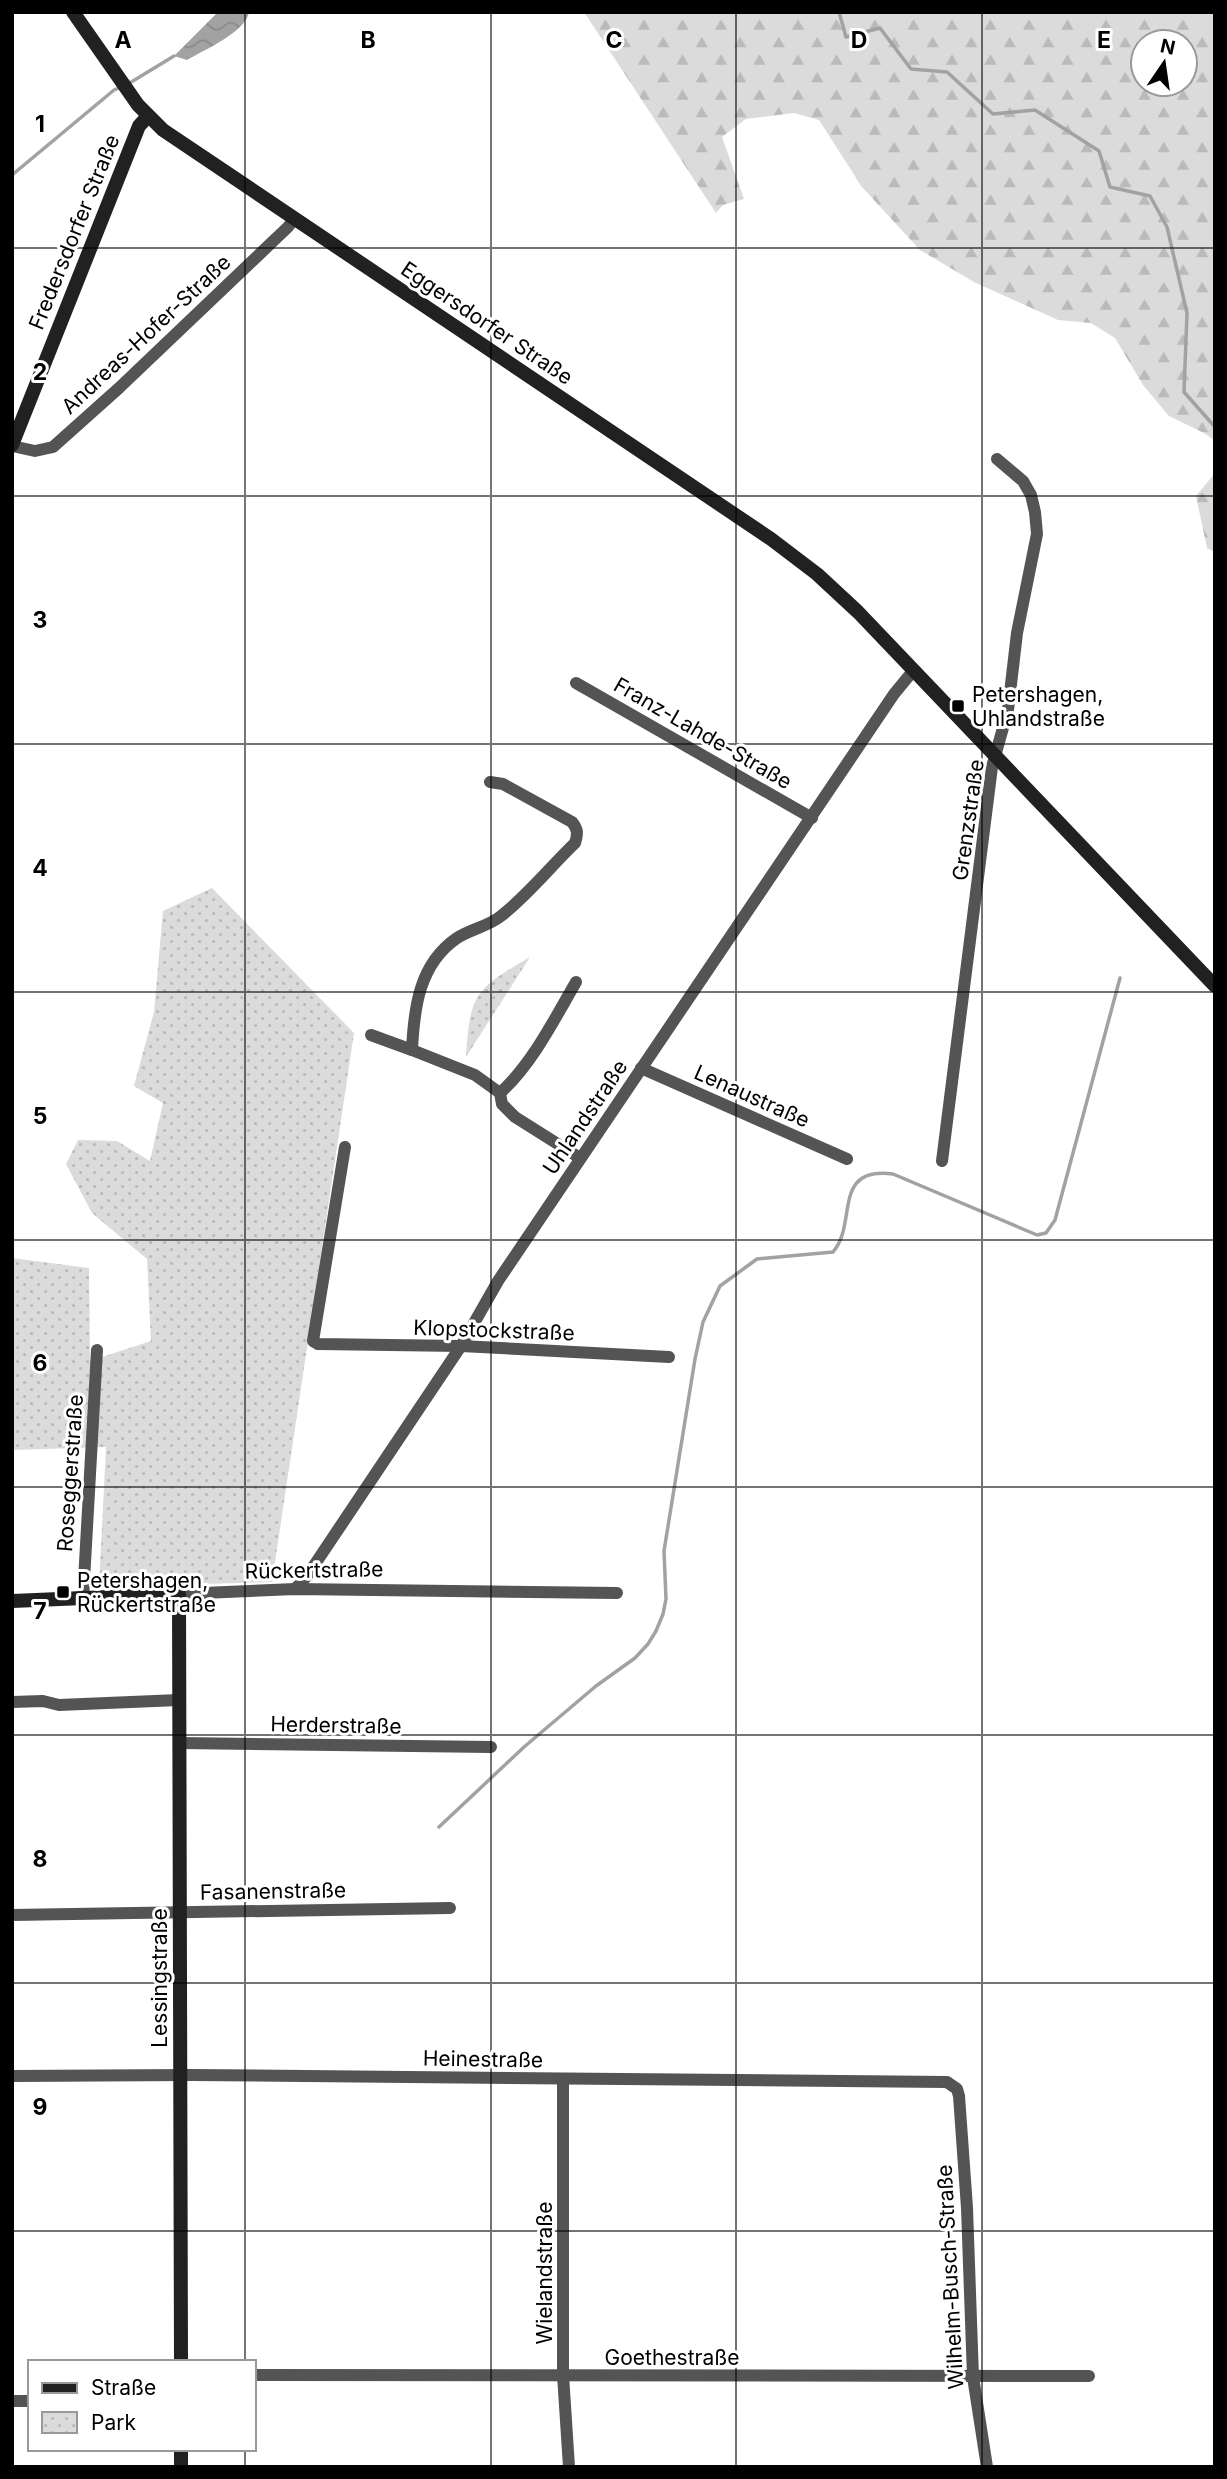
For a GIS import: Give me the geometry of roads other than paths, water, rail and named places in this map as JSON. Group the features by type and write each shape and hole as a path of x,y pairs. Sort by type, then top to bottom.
{"main road":[{"name":"Eggersdorfer Straße","path":"73,12 148,117 163,130 803,563 843,598 1215,986"},
{"name":"Fredersdorfer Straße","path":"12,445 139,126 148,117"},
{"name":"Rückertstraße","path":"12,1601 179,1594"},
{"name":"Lessingstraße","path":"179,1594 181,2360"}],"street":[{"name":"Andreas-Hofer-Straße","path":"12,445 36,451 53,447 119,388 294,219"},
{"name":"Grenzstraße","path":"942,1161 992,767 1008,710 1017,634 1037,534 1031,495 1023,481 997,458"},
{"name":"Uhlandstraße","path":"295,1589 307,1576 461,1346 498,1280 580,1158 894,694 913,671"},
{"name":"Franz-Lahde-Straße","path":"576,683 812,818"},
{"path":"412,1049 416,1001 425,976 439,956 459,937 500,917 575,843 577,837 577,830 572,822 503,784 490,782"},
{"path":"500,1093 512,1083 576,982"},
{"path":"371,1035 475,1075 500,1093 502,1104 515,1117 580,1158"},
{"name":"Lenaustraße","path":"641,1068 847,1159"},
{"name":"Klopstockstraße","path":"345,1147 313,1341 318,1344 461,1346 669,1357"},
{"name":"Roseggerstraße","path":"83,1598 97,1350"},
{"name":"Rückertstraße","path":"179,1594 295,1589 617,1593"},
{"path":"12,1702 43,1701 59,1704 179,1700"},
{"name":"Herderstraße","path":"179,1743 491,1747"},
{"name":"Fasanenstraße","path":"12,1915 450,1908"},
{"name":"Heinestraße","path":"12,2076 937,2081 953,2085"},
{"name":"Wielandstraße","path":"563,2079 563,2375 569,2467"},
{"name":"Wilhelm-Busch-Straße","path":"953,2085 959,2096 965,2183 973,2376 988,2467"},
{"name":"Goethestraße","path":"256,2375 1089,2376"}],"water":[{"path":"218,12 249,12 240,27 213,46 187,60 174,56"}],"waterway":[{"path":"839,12 846,37 880,28 911,69 947,72 993,114 1035,110 1099,151 1110,187 1150,196 1167,227 1187,313 1184,392 1215,427"},
{"path":"128,84 174,56"},
{"path":"12,175 121,87"},
{"path":"439,1827 524,1747 596,1686 635,1658 656,1631 666,1599 664,1551 695,1359 703,1322 720,1286 757,1259 833,1252 840,1240 853,1188 861,1179 874,1174 893,1174 1037,1235 1046,1233 1055,1220 1120,978"}],"place":[{"name":"Petershagen, Uhlandstraße","path":"958,706"},
{"name":"Petershagen, Rückertstraße","path":"63,1592"}]}
